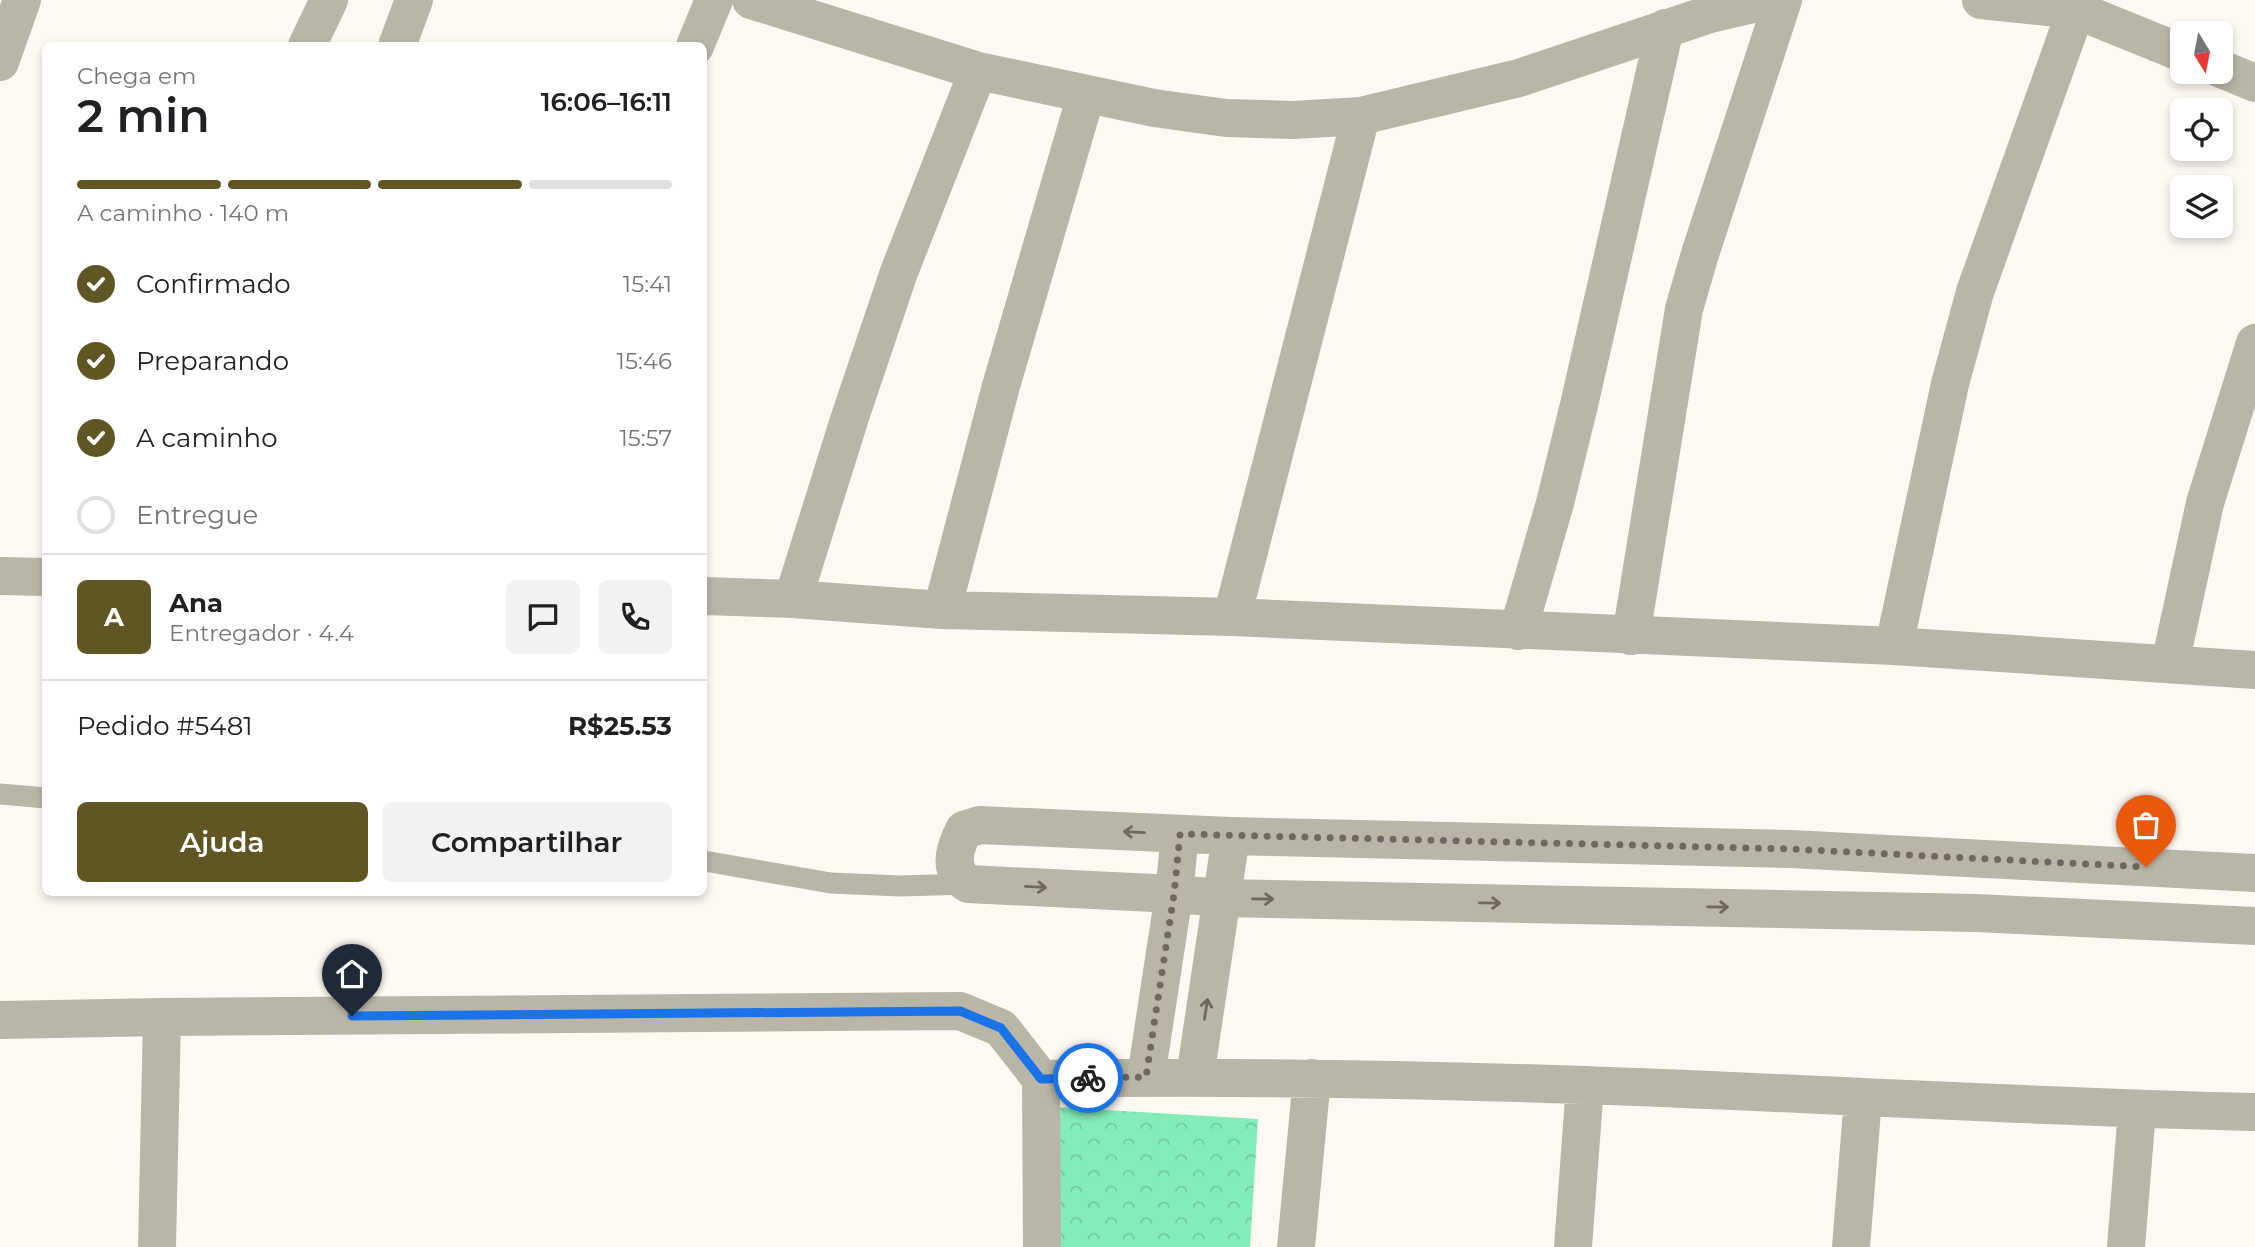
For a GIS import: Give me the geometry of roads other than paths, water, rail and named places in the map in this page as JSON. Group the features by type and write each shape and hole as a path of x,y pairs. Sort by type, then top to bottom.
{"street":[{"path":"0,62 22,0"},
{"path":"309,42 328,0"},
{"path":"398,42 414,0"},
{"path":"697,42 714,0"},
{"path":"751,0 978,71 1086,95 1226,118 1293,120 1361,116 1519,78 1710,13 1770,0"},
{"path":"1631,636 1684,309 1783,0"},
{"path":"1981,0 2076,10 2170,48"},
{"path":"1894,646 1950,384 1975,292 2076,10"},
{"path":"1518,631 1576,418 1665,27"},
{"path":"793,599 899,272 978,71"},
{"path":"2233,74 2255,83"},
{"path":"942,610 1001,386 1086,95"},
{"path":"1232,617 1361,116"},
{"path":"2170,664 2205,503 2255,343"},
{"path":"0,576 42,577"},
{"path":"707,596 793,599 942,610 1232,617 1894,646 2255,670"},
{"path":"2255,873 1791,849 1231,836 980,825 964,830 954,857 956,873 968,884 1223,898 1786,908 2255,926"},
{"path":"1146,1077 1174,894 1180,834"},
{"path":"1195,1077 1231,836"},
{"path":"1786,908 1791,849"},
{"path":"0,1020 960,1011 1001,1028 1041,1079 1042,1247"},
{"path":"157,1247 162,1017"},
{"path":"1041,1079 1312,1078 1586,1085 2137,1110 2255,1112"},
{"path":"1296,1247 1312,1078"},
{"path":"1573,1247 1586,1085"},
{"path":"1852,1247 1863,1098"},
{"path":"2126,1247 2137,1110"}],"lane":[{"path":"0,794 42,798"},
{"path":"707,862 831,883 901,886 968,884"}]}
